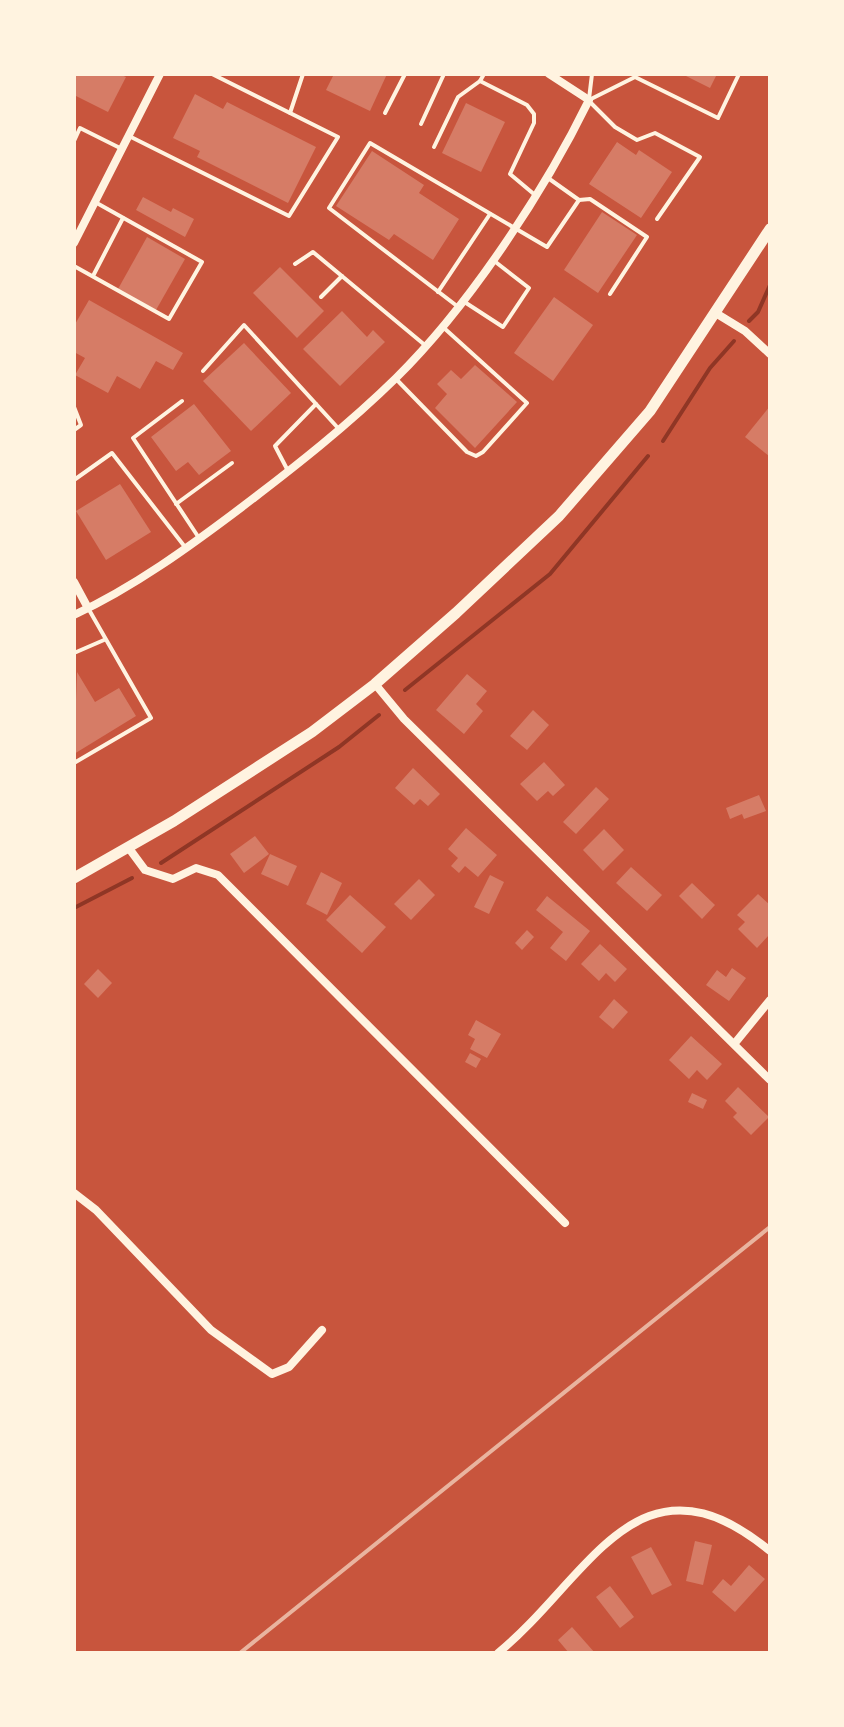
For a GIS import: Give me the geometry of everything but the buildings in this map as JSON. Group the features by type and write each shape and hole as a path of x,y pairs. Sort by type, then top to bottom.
{"street":[{"path":"74,243 160,74"},
{"path":"74,615 125,589 288,472 340,430 426,346 514,229 589,100 549,74"},
{"path":"74,878 241,780 375,684 559,516 650,411 770,229"},
{"path":"714,312 745,331 770,354"},
{"path":"74,582 88,608"},
{"path":"375,684 404,719 770,1080"},
{"path":"128,847 145,870 173,879 196,868 218,875 565,1223"},
{"path":"735,1043 770,1000"},
{"path":"74,1193 96,1210 211,1330 272,1374 289,1367 322,1330"},
{"path":"498,1653 555,1599 591,1555 622,1529 660,1513 679,1508 715,1516 748,1533 770,1551"}],"lane":[{"path":"128,136 289,216 338,137 212,74"},
{"path":"290,113 303,74"},
{"path":"385,113 405,74"},
{"path":"421,124 444,74"},
{"path":"434,147 458,97 480,81 484,74"},
{"path":"589,100 592,74"},
{"path":"589,100 635,77 718,118 739,74"},
{"path":"480,81 527,105 534,114 534,123 510,174 535,195"},
{"path":"589,100 615,127 637,140 655,133 700,157 657,219"},
{"path":"74,141 80,128 122,149"},
{"path":"492,259 529,288 503,327 438,292 329,208 370,143 547,247 579,200"},
{"path":"546,177 579,200 590,199 647,237 610,294"},
{"path":"74,266 169,319 202,262 95,202"},
{"path":"438,292 490,214"},
{"path":"74,217 84,223"},
{"path":"93,276 123,218"},
{"path":"295,264 313,252 426,346"},
{"path":"321,297 342,276"},
{"path":"203,371 244,325 340,430"},
{"path":"396,378 467,452 476,456 527,403 442,326"},
{"path":"182,401 133,438 199,538"},
{"path":"288,472 275,446 316,404"},
{"path":"74,407 81,425 74,430"},
{"path":"74,480 112,453 185,548"},
{"path":"176,504 232,463"},
{"path":"74,763 151,718 88,608"},
{"path":"74,653 104,640"}],"waterway":[{"path":"749,321 758,312 770,285"},
{"path":"663,441 710,368 734,341"},
{"path":"405,690 550,574 648,456"},
{"path":"161,863 339,747 379,715"},
{"path":"74,908 132,878"}],"railway":[{"path":"240,1653 770,1227"}]}
